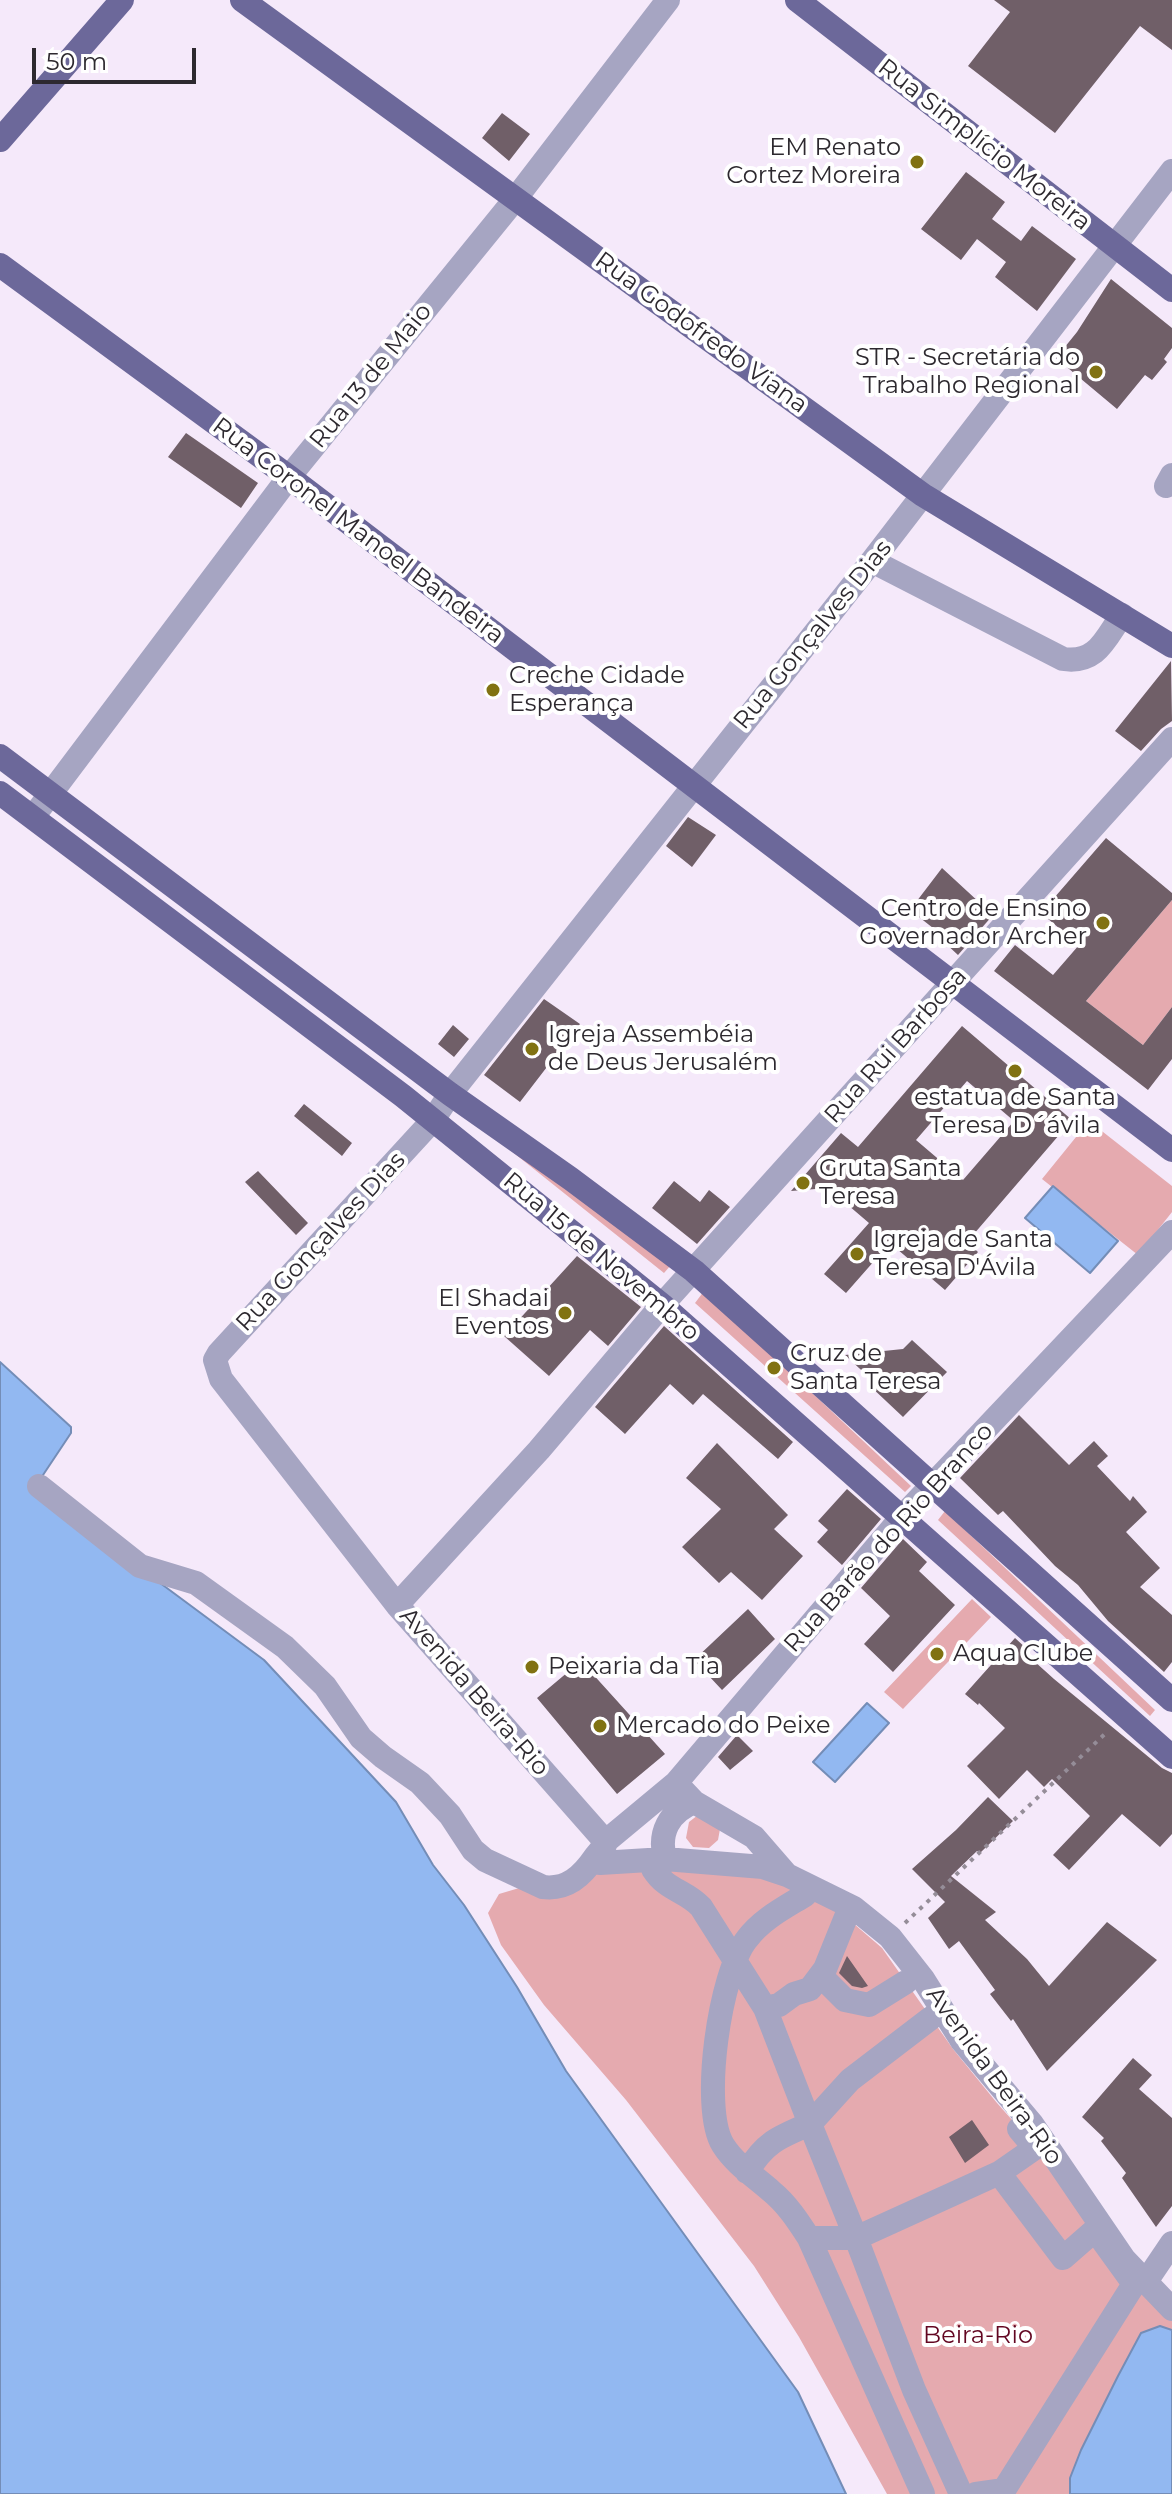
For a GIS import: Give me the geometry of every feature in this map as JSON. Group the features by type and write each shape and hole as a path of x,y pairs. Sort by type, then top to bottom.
{"main road":[{"path":"0,140 122,0"},
{"name":"Rua Godofredo Viana","path":"242,0 923,495 1172,646"},
{"name":"Rua Simplício Moreira","path":"797,0 1172,290"},
{"name":"Rua Coronel Manoel Bandeira","path":"0,265 289,477 1172,1150"},
{"name":"Rua 15 de Novembro","path":"0,756 450,1094 694,1271 1172,1700"},
{"name":"Rua 15 de Novembro","path":"0,793 433,1120 662,1305 1124,1715 1168,1747"}],"street":[{"name":"Rua 13 de Maio","path":"33,817 289,477 516,198 668,0"},
{"name":"Rua Gonçalves Dias","path":"216,1367 219,1353 433,1120 450,1094 872,561 1172,171"},
{"path":"872,561 1063,659 1079,661 1094,654 1122,615"},
{"name":"Rua Rui Barbosa","path":"397,1605 539,1450 662,1305 1172,739"},
{"name":"Rua Barão do Rio Branco","path":"39,1486 140,1566 196,1583 285,1647 325,1686 361,1738 420,1783 450,1815 473,1850 485,1860 543,1887 553,1888 573,1881 586,1871 676,1783 902,1517 1172,1232"},
{"name":"Avenida Beira-Rio","path":"216,1367 221,1379 397,1605 601,1858 600,1863 730,1863 763,1867 787,1875 854,1908 890,1937 923,1979 962,2041 1032,2124 1140,2284 1172,2309"},
{"name":"Avenida Beira-Rio","path":"676,1783 694,1802 760,1842 787,1875"},
{"path":"694,1802 684,1806 669,1820 662,1839 659,1864 662,1883 692,1897 701,1907 765,2008 914,2390 961,2494"},
{"path":"730,1863 738,1845 736,1826"},
{"path":"659,1864 756,1873 846,1917 882,1948 953,2049 1035,2148 999,2173 856,2238 809,2238"},
{"path":"805,1895 762,1922 744,1942 734,1963 713,2068 712,2104 717,2134 747,2172 789,2209 809,2238 923,2494"},
{"path":"765,2008 810,1989 825,1969 846,1917"},
{"path":"827,1982 845,2000 869,2005 906,1982"},
{"path":"747,2172 759,2152 776,2138 810,2124 850,2080 931,2018"},
{"path":"999,2173 1063,2258 1095,2230 1172,2318"},
{"path":"976,2494 1005,2492 1140,2284 1172,2243"}],"path":[{"path":"890,1937 1124,1715"}],"green space":[{"path":"1172,900 1172,1007 1143,1045 1086,1001"},
{"path":"455,1106 671,1265 664,1273"},
{"path":"1089,1121 1172,1186 1172,1212 1138,1255 1042,1179"},
{"path":"704,1291 911,1486 905,1492 695,1303"},
{"path":"945,1511 1155,1710 1150,1716 938,1520"},
{"name":"Aqua Clube","path":"972,1599 991,1617 903,1709 884,1692"},
{"path":"698,1815 720,1829 718,1840 709,1848 693,1847 686,1838 689,1822"},
{"name":"Beira-Rio","path":"726,1854 846,1917 882,1948 953,2049 997,2103 1172,2300 1172,2494 887,2494 799,2337 754,2266 626,2100 544,2005 501,1945 488,1913 499,1894 590,1867"}],"water":[{"path":"1053,1186 1118,1241 1090,1273 1025,1218"},
{"path":"0,1362 71,1427 71,1433 35,1487 36,1491 264,1660 396,1802 433,1865 464,1905 517,1987 566,2071 798,2392 846,2494 0,2494"},
{"path":"867,1703 889,1723 835,1782 813,1762"},
{"path":"1160,2326 1172,2330 1172,2494 1070,2494 1070,2478 1081,2450 1141,2333"}],"building":[{"path":"994,0 1172,0 1172,50 1140,26 1055,133 968,66 1010,12"},
{"path":"502,113 530,134 509,161 482,138"},
{"path":"966,172 1005,202 992,219 1021,241 1032,226 1076,259 1037,311 995,277 1006,262 977,239 961,260 921,229"},
{"path":"1111,279 1172,328 1172,348 1164,359 1167,362 1152,380 1145,375 1117,409 1056,358"},
{"path":"186,433 258,483 241,508 168,457"},
{"path":"1171,661 1172,721 1141,751 1115,731"},
{"path":"688,817 716,835 692,867 666,846"},
{"name":"Centro de Ensino Governador Archer","path":"1106,838 1172,893 1172,900 1086,1001 1143,1045 1172,1007 1172,1059 1148,1090 994,971 1015,945 1053,975 1079,945 1041,913"},
{"path":"942,868 993,915 958,955 931,930 933,928 910,910"},
{"name":"Igreja Assembéia de Deus Jerusalém","path":"544,999 580,1024 520,1102 484,1075"},
{"path":"453,1025 469,1039 454,1057 438,1044"},
{"path":"962,1026 1072,1120 967,1242 978,1252 945,1290 890,1243 846,1293 824,1274 869,1223 828,1188 791,1191 841,1133 858,1147","holes":["967,1081 1014,1121 963,1180 916,1140"]},
{"path":"304,1104 352,1143 342,1156 294,1116"},
{"path":"258,1171 308,1223 296,1235 245,1182"},
{"path":"674,1181 700,1202 709,1190 730,1207 697,1244 652,1208"},
{"name":"El Shadai Eventos","path":"577,1256 641,1307 608,1346 590,1330 549,1376 504,1336"},
{"path":"664,1326 793,1442 778,1459 703,1394 693,1405 670,1384 625,1434 595,1407"},
{"path":"912,1340 947,1372 903,1417 869,1385 873,1381 845,1355 903,1349"},
{"path":"1019,1415 1069,1465 1094,1441 1108,1456 1097,1466 1130,1501 1133,1496 1147,1512 1126,1532 1160,1568 1140,1587 1172,1615 1172,1662 1164,1672 1108,1621 1078,1585 1055,1566 1003,1511 998,1515 960,1478"},
{"path":"717,1443 788,1515 774,1529 803,1556 762,1600 731,1572 719,1583 682,1547 721,1509 686,1478"},
{"path":"847,1489 881,1519 842,1565 817,1542 828,1530 818,1521"},
{"path":"903,1539 927,1562 919,1571 955,1605 893,1672 864,1644 890,1616 861,1588"},
{"path":"748,1609 775,1639 722,1690 694,1660"},
{"path":"1015,1638 1027,1649 1024,1652 1054,1679 1172,1773 1172,1834 1160,1847 1122,1814 1069,1870 1053,1855 1090,1816 1052,1779 1044,1787 1027,1770 999,1799 967,1766 1005,1728 965,1694"},
{"name":"Mercado do Peixe","path":"581,1661 665,1754 617,1794 537,1698"},
{"path":"737,1735 753,1751 730,1770 718,1757"},
{"path":"988,1797 1013,1821 951,1876 996,1912 985,1920 1027,1959 1049,1986 1107,1922 1157,1960 1047,2071 1013,2019 1011,2021 990,1994 995,1990 959,1941 949,1949 928,1918 945,1902 912,1869"},
{"path":"847,1956 868,1986 852,1986 839,1973"},
{"path":"1133,2058 1152,2075 1139,2089 1172,2118 1172,2206 1156,2227 1122,2178 1126,2173 1101,2141 1104,2138 1082,2117"},
{"path":"972,2120 989,2145 965,2163 949,2137"}],"place":[{"name":"EM Renato Cortez Moreira","path":"917,162"},
{"name":"STR - Secretária do Trabalho Regional","path":"1096,372"},
{"name":"Creche Cidade Esperança","path":"493,690"},
{"name":"Centro de Ensino Governador Archer","path":"1103,923"},
{"name":"Igreja Assembéia de Deus Jerusalém","path":"532,1049"},
{"name":"estatua de Santa Teresa D´ávila","path":"1015,1071"},
{"name":"Gruta Santa Teresa","path":"803,1183"},
{"name":"Igreja de Santa Teresa D'Ávila","path":"857,1254"},
{"name":"El Shadai Eventos","path":"565,1313"},
{"name":"Cruz de Santa Teresa","path":"774,1368"},
{"name":"Aqua Clube","path":"937,1654"},
{"name":"Peixaria da Tia","path":"532,1667"},
{"name":"Mercado do Peixe","path":"600,1726"}]}
